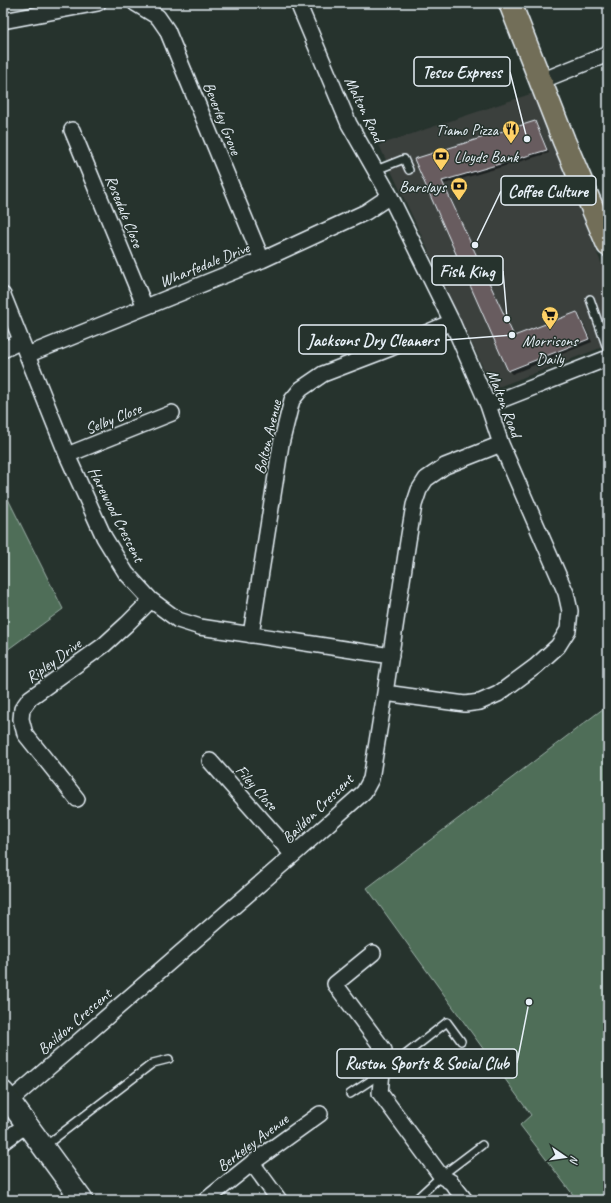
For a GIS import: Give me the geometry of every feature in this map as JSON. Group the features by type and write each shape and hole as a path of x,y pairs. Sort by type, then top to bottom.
{"main road":[{"path":"510,3 564,141 608,245"}],"street":[{"path":"3,21 98,3"},
{"name":"Beverley Grove","path":"135,3 158,17 167,30 262,260"},
{"name":"Malton Road","path":"298,3 349,124 390,196 452,322 488,405 501,444 566,593 570,611 568,630 558,646 536,666 498,694 480,702 465,704 385,693"},
{"path":"541,81 608,54"},
{"name":"Rosedale Close","path":"72,130 145,307"},
{"name":"Wharfedale Drive","path":"3,350 24,348 145,307 262,260 366,212 390,196"},
{"name":"Harewood Crescent","path":"3,294 67,455 104,537 126,573 151,600 178,620 200,627 391,656"},
{"name":"Bolton Avenue","path":"251,635 281,444 292,400 301,389 323,374 391,348 452,322"},
{"path":"488,405 607,359"},
{"name":"Selby Close","path":"67,455 172,413"},
{"name":"Baildon Crescent","path":"6,1096 293,855 364,792 371,779 408,540 414,505 419,490 426,479 445,466 501,444"},
{"name":"Ripley Drive","path":"77,799 25,734 21,719 22,709 30,698 104,645 151,600"},
{"name":"Filey Close","path":"210,761 293,855"},
{"path":"373,953 335,984 384,1050 380,1093 441,1176 451,1182 465,1200"},
{"path":"6,1096 82,1200"},
{"name":"Berkeley Avenue","path":"206,1200 252,1163 320,1114"},
{"path":"3,1142 27,1124"},
{"path":"252,1163 279,1200"}],"lane":[{"path":"376,170 404,159 409,170"},
{"path":"590,299 607,359"},
{"path":"350,1094 382,1073 447,1022 461,1041"},
{"path":"44,1147 153,1063 169,1059"},
{"path":"415,1200 441,1176 482,1145"}],"shaded area":[{"path":"533,93 608,280 608,345 493,389 379,145"}],"green space":[{"path":"3,489 63,609 3,653"},
{"path":"608,705 608,1200 577,1200 520,1125 531,1115 367,888"}],"building":[{"path":"535,121 547,150 442,181 514,336 577,312 589,339 508,371 414,159"}],"place":[{"name":"Tesco Express","path":"527,139"},
{"name":"Tiamo Pizza","path":"511,144"},
{"name":"Lloyds Bank","path":"441,171"},
{"name":"Barclays","path":"459,201"},
{"name":"Coffee Culture","path":"475,245"},
{"name":"Fish King","path":"507,319"},
{"name":"Morrisons Daily","path":"550,330"},
{"name":"Jacksons Dry Cleaners","path":"512,335"},
{"name":"Ruston Sports & Social Club","path":"529,1002"}]}
